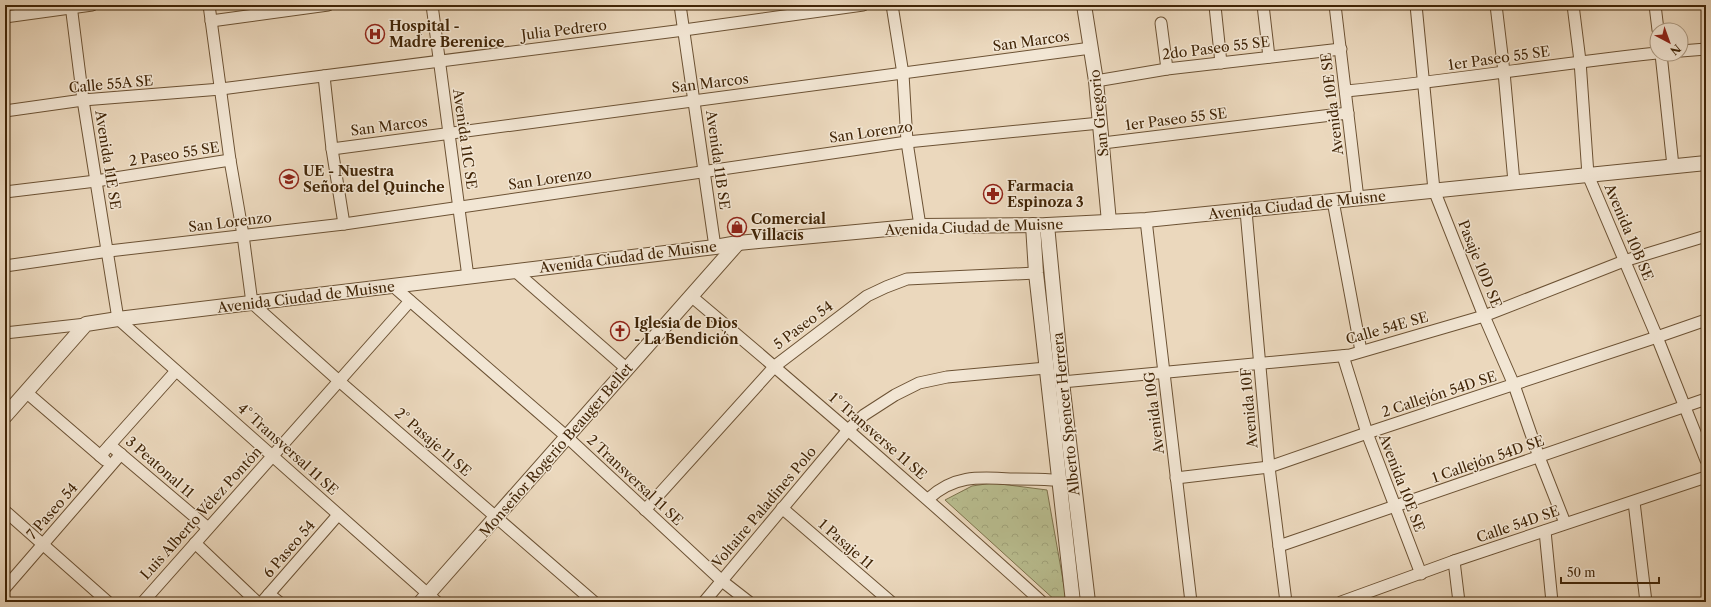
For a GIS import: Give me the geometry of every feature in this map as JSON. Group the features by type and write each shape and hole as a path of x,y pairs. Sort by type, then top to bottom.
{"street":[{"path":"5,17 71,6 92,5"},
{"path":"209,5 230,160 243,235 252,303"},
{"path":"211,21 328,5"},
{"name":"Avenida 11C SE","path":"432,5 468,277"},
{"name":"Avenida 11B SE","path":"680,5 715,247"},
{"name":"Julia Pedrero","path":"221,89 439,60 684,30 863,5"},
{"path":"892,5 903,74 907,142 920,226"},
{"name":"San Gregorio","path":"1084,5 1096,81 1103,143 1109,222"},
{"path":"1263,5 1270,57"},
{"name":"Avenida 10E SE","path":"1336,5 1358,199"},
{"name":"Pasaje 10D SE","path":"1416,5 1434,190 1484,316 1514,385 1539,457 1565,523"},
{"path":"1496,5 1514,182"},
{"name":"Avenida 10B SE","path":"1573,5 1580,61 1588,174 1624,261 1658,337 1706,460"},
{"path":"1655,5 1657,22"},
{"name":"Avenida 11E SE","path":"71,6 83,100 109,251 118,319"},
{"path":"1215,6 1221,63"},
{"path":"1160,23 1167,69"},
{"name":"San Marcos","path":"332,149 1091,48"},
{"name":"2do Paseo 55 SE","path":"1096,81 1167,69 1341,49"},
{"path":"1689,50 1706,49"},
{"name":"1er Paseo 55 SE","path":"1346,91 1423,84 1580,61 1649,54"},
{"path":"1662,62 1674,166"},
{"path":"324,76 332,149 344,224"},
{"name":"Calle 55A SE","path":"5,111 83,100 221,89"},
{"name":"1er Paseo 55 SE","path":"1103,143 1348,113"},
{"name":"San Lorenzo","path":"5,266 109,251 344,224 907,142 1100,123"},
{"name":"2 Paseo 55 SE","path":"5,192 96,181 230,160"},
{"name":"Avenida Ciudad de Muisne","path":"5,333 738,243 920,226 1047,225 1146,220 1706,163"},
{"path":"1333,201 1361,351"},
{"name":"Avenida 10F","path":"1246,211 1269,467 1286,602"},
{"name":"Avenida 10G","path":"1146,220 1191,602"},
{"name":"Alberto Spencer Herrera","path":"1033,225 1036,272 1046,368 1073,602"},
{"name":"Alberto Spencer Herrera","path":"1047,225 1062,382 1088,602"},
{"name":"Calle 54E SE","path":"1062,382 1343,356 1484,316 1624,261 1706,236"},
{"name":"Monseñor Rogerio Beauger Bellet","path":"429,599 497,517 738,243"},
{"path":"515,271 627,369"},
{"name":"5 Paseo 54","path":"645,510 774,366 867,296 886,287 907,280 1036,272"},
{"name":"2 Transversal 11 SE","path":"393,286 567,438 722,581 749,602"},
{"name":"1° Transverse 11 SE","path":"691,296 928,499 1042,602"},
{"name":"Luis Alberto Vélez Pontón","path":"143,602 410,301"},
{"name":"2° Pasaje 11 SE","path":"252,303 339,381 594,602"},
{"name":"4° Transversal 11 SE","path":"118,319 338,515 429,599"},
{"name":"2 Callejón 54D SE","path":"1176,478 1269,467 1706,320"},
{"path":"5,416 86,324"},
{"name":"Avenida 10E SE","path":"1343,356 1367,433 1421,574"},
{"name":"Voltaire Paladines Polo","path":"704,602 848,430 864,415 895,395 920,383 947,377 1046,368"},
{"path":"100,456 176,371"},
{"path":"26,392 111,466"},
{"name":"1 Callejón 54D SE","path":"1279,546 1706,399"},
{"name":"3 Peatonal 11","path":"110,445 208,528"},
{"name":"7 Paseo 54","path":"5,588 121,454"},
{"path":"928,499 942,488 954,482 979,477 1052,480"},
{"name":"Calle 54D SE","path":"1340,602 1565,523 1634,502 1706,477"},
{"path":"1634,502 1646,602"},
{"name":"1 Pasaje 11","path":"782,508 891,602"},
{"path":"5,511 108,602"},
{"name":"6 Paseo 54","path":"266,598 338,515"},
{"path":"1545,531 1552,602"},
{"path":"195,543 257,602"},
{"path":"1454,561 1459,602"},
{"path":"266,598 278,602"}],"green space":[{"path":"993,483 1047,490 1066,597 1065,602 1057,602 945,500 972,486"}],"place":[{"name":"Hospital - Madre Berenice","path":"375,34"},
{"name":"UE - Nuestra Señora del Quinche","path":"289,179"},
{"name":"Farmacia Espinoza 3","path":"993,194"},
{"name":"Comercial Villacis","path":"737,227"},
{"name":"Iglesia de Dios - La Bendición","path":"620,331"}]}
